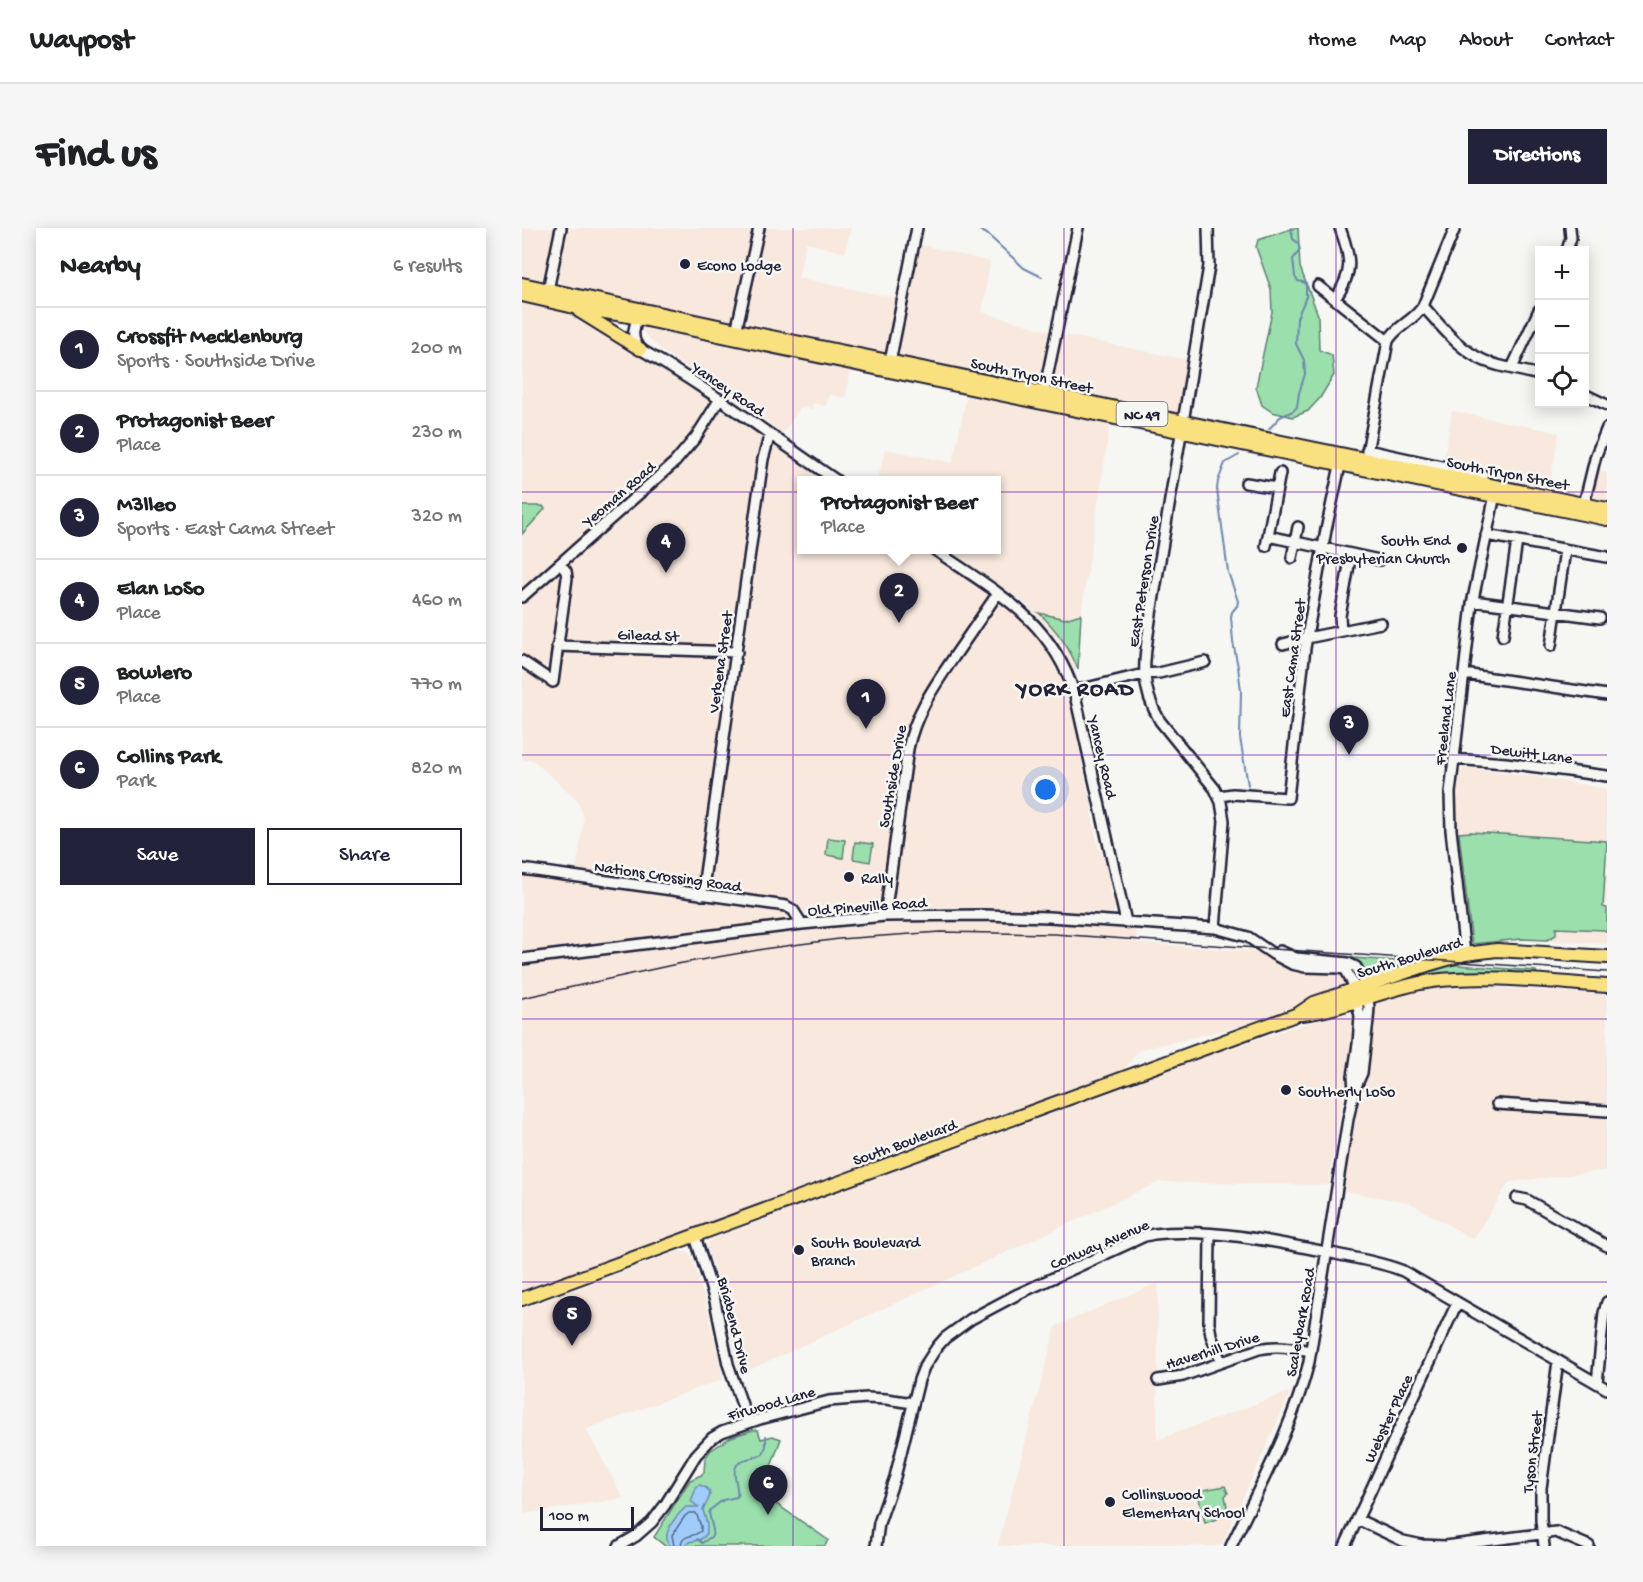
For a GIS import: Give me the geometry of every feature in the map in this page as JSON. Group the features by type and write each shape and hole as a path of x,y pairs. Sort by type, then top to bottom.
{"main road":[{"name":"South Tryon Street","path":"522,284 570,306 639,313"},
{"name":"South Tryon Street","path":"522,296 547,294 1182,427 1342,459 1365,460 1583,509 1607,519"},
{"path":"570,306 640,349"},
{"name":"South Tryon Street","path":"736,334 890,362 1042,398"},
{"name":"South Tryon Street","path":"1583,509 1607,509"},
{"name":"South Boulevard","path":"522,1299 1298,1014 1317,1012 1427,965 1466,954 1497,950 1607,957"},
{"name":"South Boulevard","path":"1361,993 1432,981 1466,979 1607,986"}],"street":[{"path":"547,294 561,228"},
{"path":"736,334 759,228"},
{"path":"890,362 917,228"},
{"path":"1042,398 1078,228"},
{"name":"East Peterson Drive","path":"1209,228 1209,266 1144,658 1144,674 1149,700 1160,721 1219,796 1224,821 1215,928"},
{"path":"1335,299 1347,280 1349,266 1340,228"},
{"path":"1455,228 1423,306 1388,340 1365,460 1483,475"},
{"path":"1568,246 1571,238 1570,228"},
{"path":"1318,286 1388,340"},
{"path":"1423,306 1463,348 1472,354 1491,363 1535,374"},
{"path":"639,313 633,337 634,343 640,349"},
{"path":"1512,368 1535,319"},
{"name":"Yancey Road","path":"640,349 720,399 830,476"},
{"path":"1589,396 1607,405"},
{"name":"Yeoman Road","path":"522,597 675,462 696,437 720,399"},
{"path":"1583,509 1596,455 1607,428"},
{"name":"Verbena Street","path":"702,895 762,468 770,434"},
{"name":"East Cama Street","path":"1219,796 1233,794 1288,798 1306,638 1342,459"},
{"path":"1280,473 1267,541 1295,542 1379,560"},
{"path":"1246,483 1277,489"},
{"name":"Freeland Lane","path":"1466,954 1449,815 1450,793 1473,601 1495,491"},
{"path":"1292,558 1298,527"},
{"path":"1486,535 1607,557"},
{"path":"1503,636 1517,541"},
{"path":"1551,646 1565,549"},
{"name":"Yancey Road","path":"942,554 1023,612 1042,632 1062,663 1074,691 1126,922"},
{"path":"1341,630 1340,616 1351,554"},
{"path":"522,661 553,682 567,578 566,571 560,564"},
{"name":"Southside Drive","path":"885,916 912,731 931,692 998,593"},
{"path":"1473,601 1600,618"},
{"path":"1283,644 1381,622"},
{"name":"Gilead St","path":"557,646 737,651"},
{"path":"1074,691 1144,674 1159,674 1204,662"},
{"path":"1464,674 1607,695"},
{"name":"Dewitt Lane","path":"1454,759 1607,776"},
{"name":"Nations Crossing Road","path":"522,869 790,907 802,924"},
{"name":"Old Pineville Road","path":"522,959 802,924 885,916 984,915 1215,928 1248,937 1292,964 1346,970 1361,993"},
{"name":"Scaleybark Road","path":"1232,1546 1305,1381 1354,1091 1362,1073 1368,1020 1361,993"},
{"path":"1497,1104 1607,1111"},
{"path":"1517,1198 1527,1200 1607,1245"},
{"name":"Conway Avenue","path":"876,1544 879,1522 895,1477 919,1380 924,1367 937,1347 961,1326 992,1307 1145,1236 1163,1233 1210,1234 1326,1252 1389,1265 1607,1389"},
{"path":"1210,1234 1209,1323 1221,1362"},
{"name":"Briabend Drive","path":"695,1236 715,1301 728,1364 748,1422"},
{"path":"1597,1383 1607,1302"},
{"name":"Webster Place","path":"1345,1546 1457,1303"},
{"name":"Haverhill Drive","path":"1158,1380 1183,1377 1269,1346 1311,1351"},
{"name":"Tyson Street","path":"1544,1546 1540,1504 1541,1488 1558,1361"},
{"name":"Firwood Lane","path":"625,1545 657,1517 692,1460 703,1446 722,1432 748,1422 819,1402 848,1398 886,1399 913,1403"},
{"path":"1357,1519 1403,1541 1422,1545 1445,1545 1556,1532 1588,1546"}],"shaded area":[{"path":"522,228 555,228 545,275 539,282 522,279"},
{"path":"567,228 851,228 845,253 806,242 798,278 905,300 917,244 990,262 982,312 1059,334 1188,360 1180,417 562,287 558,277"},
{"path":"522,301 567,311 592,324 818,476 797,476 797,554 930,554 1018,616 1031,628 1054,660 1069,697 1092,805 1094,828 1098,846 1104,858 1115,907 1113,914 997,908 879,909 876,906 872,909 819,915 811,912 788,917 787,920 781,922 700,933 695,931 522,953 522,864 576,872 584,818 577,799 533,760 522,760"},
{"path":"647,327 851,371 845,398 829,394 826,406 813,403 812,409 800,408 782,434 661,350 641,330"},
{"path":"967,394 1110,424 1081,614 1078,669 1074,671 1057,638 1032,610 955,554 1001,554 1001,476 879,476 885,449 953,463"},
{"path":"1452,411 1559,433 1549,486 1584,494 1591,467 1607,473 1607,506 1442,472"},
{"path":"1468,768 1607,789 1607,944 1521,939 1472,944 1457,815 1459,778 1462,769"},
{"path":"951,920 1136,929 1137,943 1263,952 1294,969 1341,973 1346,984 1343,989 1241,1026 1139,1050 1124,1069 522,1291 522,966 804,930"},
{"path":"1494,987 1607,995 1607,1170 1509,1182 1473,1239 1409,1202 1342,1191 1371,1037 1372,1003 1377,998 1407,990"},
{"path":"1347,1014 1355,1020 1355,1025 1328,1185 1159,1182 740,1374 720,1286 707,1247 711,1239 1220,1052 1300,1025"},
{"path":"680,1251 692,1257 706,1304 723,1379 586,1429 623,1498 522,1514 522,1309"},
{"path":"1158,1283 1157,1440 1291,1391 1221,1546 998,1546 1056,1326"}],"green space":[{"path":"1298,228 1300,267 1318,315 1319,350 1332,355 1334,375 1320,398 1308,411 1293,417 1272,412 1262,405 1256,387 1272,312 1271,289 1256,247 1258,240"},
{"path":"522,506 543,506 545,509 522,534"},
{"path":"1039,613 1065,619 1081,614 1078,669 1062,639"},
{"path":"1459,833 1607,841 1603,907 1607,908 1607,932 1556,928 1556,935 1547,940 1521,939 1472,944"},
{"path":"828,838 845,840 843,858 826,855"},
{"path":"855,842 873,844 870,862 853,859"},
{"path":"1323,956 1412,962 1369,975"},
{"path":"1445,964 1536,971 1537,974 1403,982 1402,980"},
{"path":"758,1430 761,1439 773,1436 781,1439 772,1464 758,1491 828,1540 825,1546 665,1546 654,1537 690,1480 704,1472 705,1458 710,1451 731,1437"},
{"path":"1225,1486 1228,1493 1225,1496 1228,1512 1222,1517 1205,1523 1197,1491"}],"water":[{"path":"700,1485 710,1492 703,1510 707,1533 701,1539 689,1542 685,1546 670,1546 667,1541 668,1531 686,1507 698,1507 691,1501 697,1486"}],"waterway":[{"path":"976,228 987,234 1024,268 1042,277"},
{"path":"1269,429 1280,417 1297,407 1305,374 1304,360 1296,344 1297,318 1306,297 1306,283 1298,281 1295,277 1293,259 1300,250 1298,243 1293,239 1291,228"},
{"path":"1239,455 1225,463 1217,489 1228,572 1238,601 1231,617 1241,691 1240,738 1248,785"},
{"path":"697,1539 702,1543 712,1536 710,1510 723,1500 737,1497 736,1466 763,1454 766,1436"}],"tram line":[{"path":"522,998 677,964 770,948 839,939 940,932 1054,934 1607,972"}],"place":[{"name":"Econo Lodge","path":"685,264"},
{"name":"South End Presbyterian Church","path":"1462,548"},
{"name":"Elan LoSo","path":"666,573"},
{"name":"Protagonist Beer","path":"899,623"},
{"name":"Crossfit Mecklenburg","path":"866,729"},
{"name":"M3lleo","path":"1349,755"},
{"name":"Rally","path":"849,877"},
{"name":"Southerly LoSo","path":"1286,1090"},
{"name":"South Boulevard Branch","path":"799,1250"},
{"name":"Bowlero","path":"572,1346"},
{"name":"Collinswood Elementary School","path":"1110,1502"},
{"name":"Collins Park","path":"768,1515"}],"district":[{"name":"YORK ROAD","path":"1076,687"}]}
